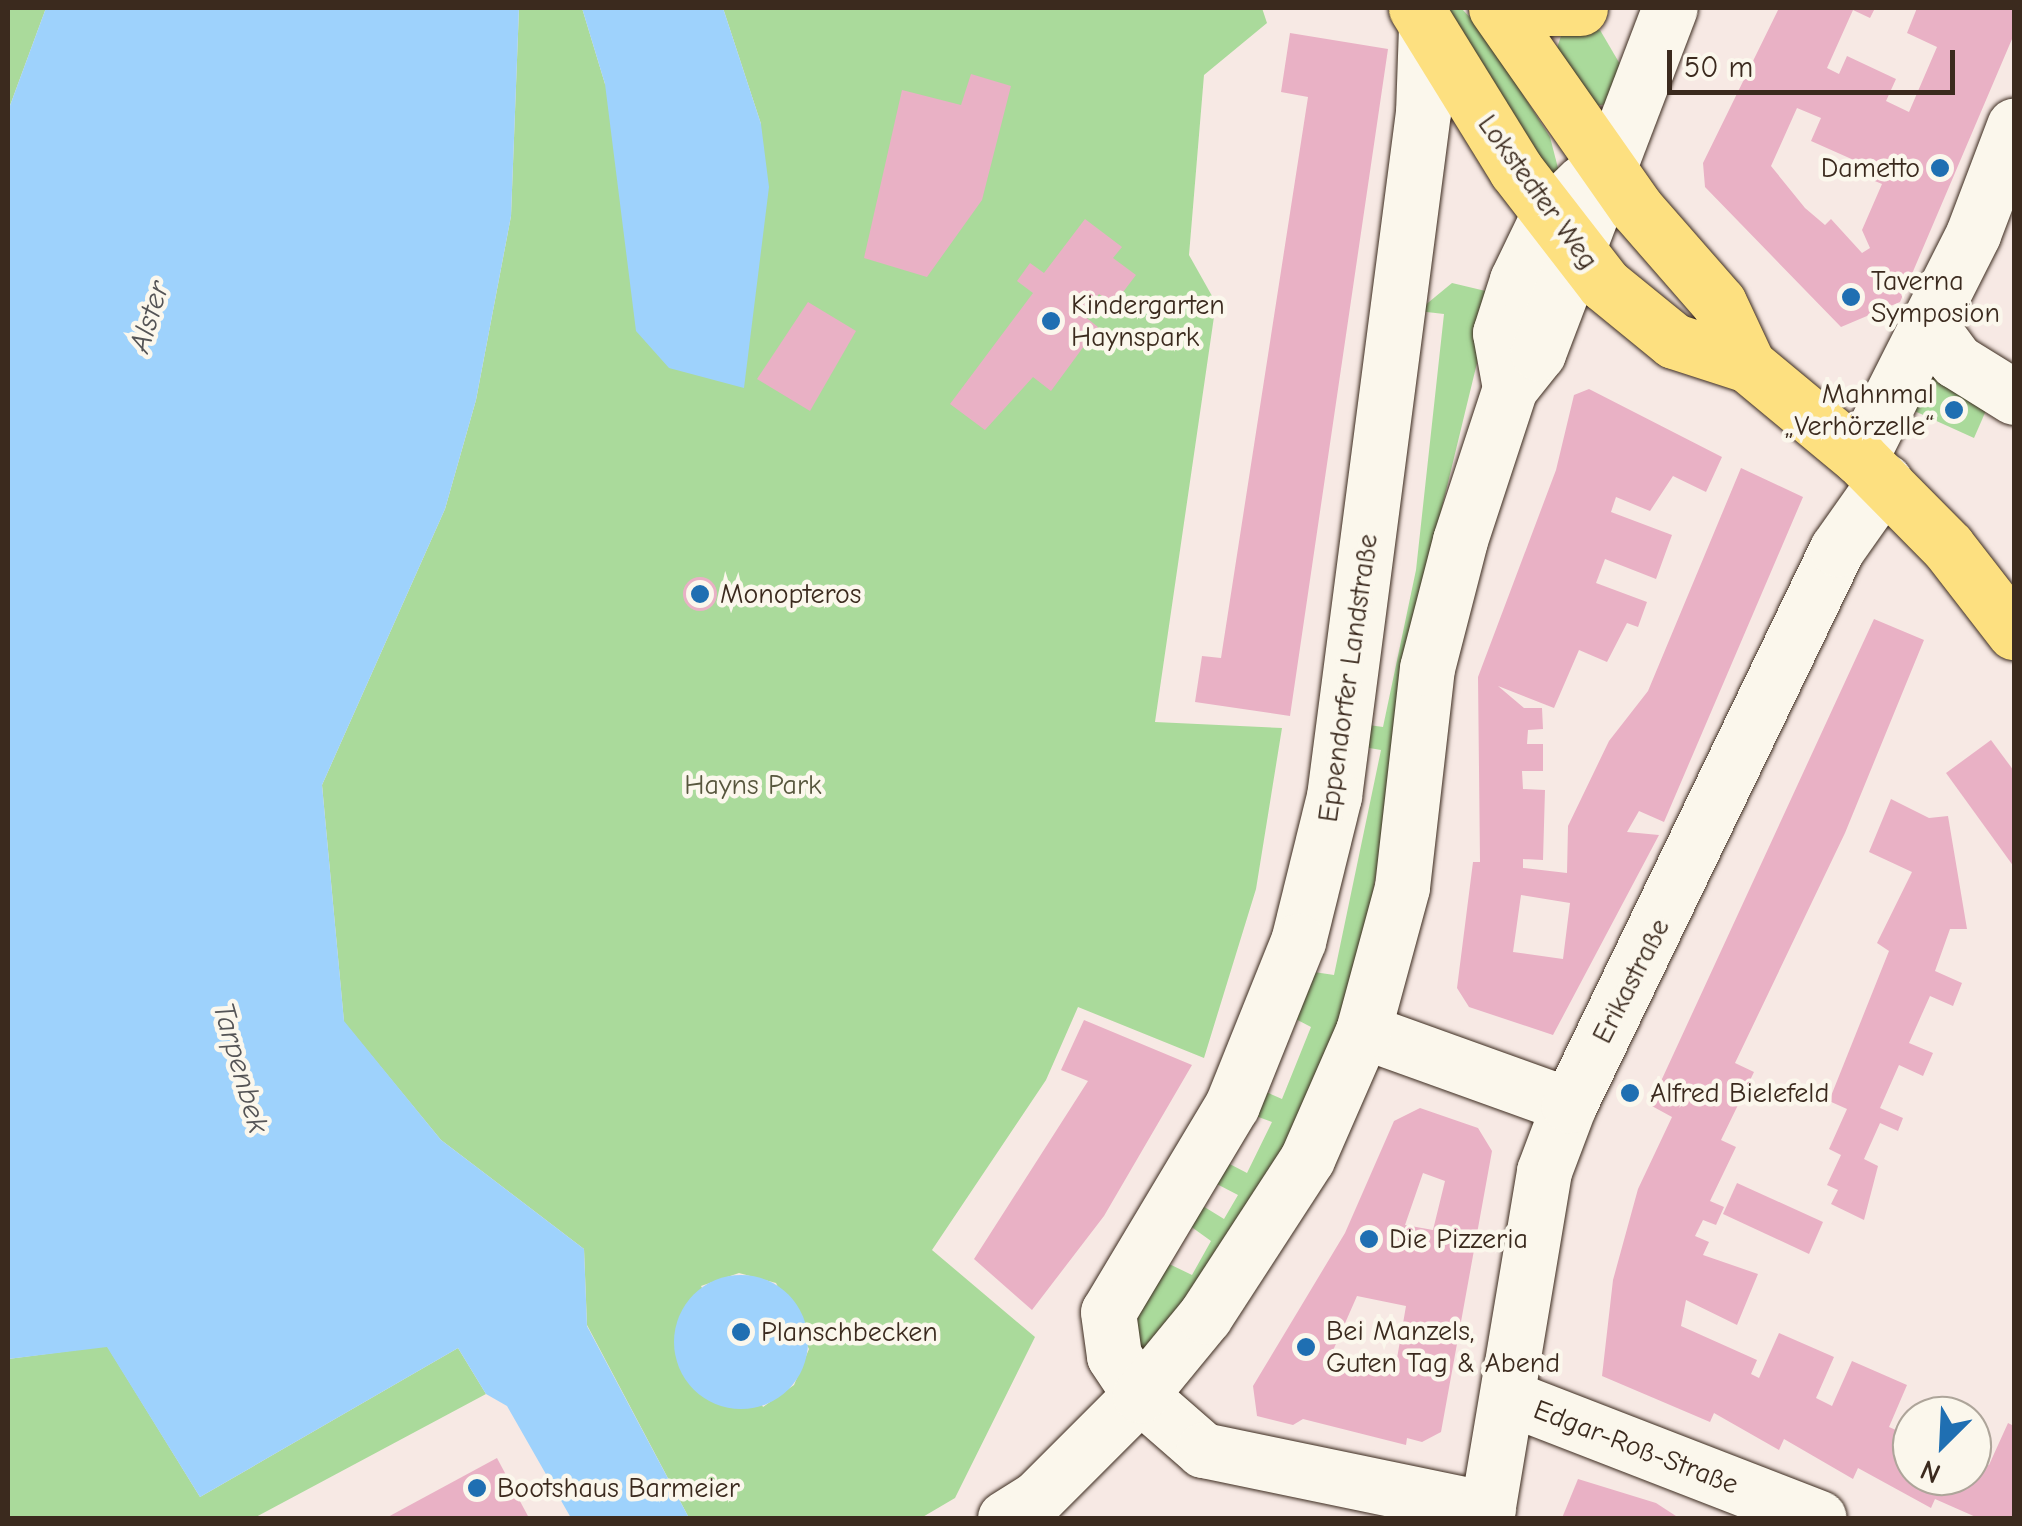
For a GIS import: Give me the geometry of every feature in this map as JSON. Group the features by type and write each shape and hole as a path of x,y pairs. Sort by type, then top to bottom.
{"main road":[{"name":"Lokstedter Weg","path":"1496,8 1606,167 1718,304 1748,364 1872,470 2014,632"},
{"path":"1548,8 1580,8"},
{"name":"Lokstedter Weg","path":"1421,18 1562,233 1627,307 1674,342 1748,364"}],"street":[{"path":"1005,1518 1037,1498 1140,1395 1204,1316 1307,1158 1363,1031 1402,886 1412,760 1438,618 1510,388 1538,354 1562,233 1606,167 1670,8"},
{"name":"Eppendorfer Landstraße","path":"1421,18 1423,112 1334,796 1298,941 1232,1105 1108,1312 1114,1356 1140,1395 1182,1436 1226,1460 1487,1514"},
{"name":"Erikastraße","path":"1487,1514 1510,1398 1544,1171 1569,1105 1831,561 2014,126"},
{"path":"1928,323 1956,361 2014,396"},
{"path":"1363,1031 1569,1105"},
{"name":"Edgar-Roß-Straße","path":"1510,1398 1819,1518"}],"green space":[{"path":"8,8 46,8 8,111"},
{"name":"Hayns Park","path":"519,8 582,8 605,84 761,124 723,8 1262,8 1267,23 1204,75 1189,255 1216,303 1155,722 1282,728 1256,889 1204,1058 1078,1007 1046,1080 932,1250 1035,1337 955,1498 921,1518 689,1518 587,1325 584,1249 441,1140 344,1022 322,785 445,509 476,400 511,216","holes":["739,1273 776,1283 809,1349 794,1385 763,1407 701,1286"]},
{"path":"1443,8 1461,8 1481,29 1550,137 1559,172 1551,173"},
{"path":"1600,30 1624,71 1607,104 1595,106 1557,48 1561,36"},
{"path":"1452,283 1494,293 1427,569 1354,1005 1281,1168 1143,1355 1122,1316 1163,1261 1192,1275 1211,1241 1186,1223 1198,1203 1224,1219 1238,1195 1211,1181 1222,1160 1247,1173 1272,1122 1245,1112 1255,1087 1282,1099 1311,1027 1286,1014 1301,970 1334,975 1381,750 1352,745 1355,723 1383,727 1416,570 1444,314 1418,311"},
{"path":"1931,364 1991,399 1974,438 1910,409"},
{"path":"107,1346 200,1497 458,1348 486,1394 254,1518 8,1518 8,1359"}],"water":[{"path":"46,8 519,8 511,216 476,400 445,509 322,785 344,1021 441,1140 584,1249 587,1326 689,1518 571,1518 507,1406 486,1394 458,1348 200,1497 107,1347 8,1359 8,111"},
{"path":"582,8 723,8 761,124 769,187 744,388 669,368 636,331 605,84"},
{"name":"Planschbecken","path":"741,1275 767,1280 788,1295 803,1316 808,1342 803,1368 788,1389 767,1404 741,1409 715,1404 694,1389 679,1368 674,1342 679,1316 694,1295 715,1280"}],"building":[{"path":"1779,8 1875,8 1870,18 1853,10 1827,68 1839,74 1847,56 1896,79 1886,101 1909,112 1937,47 1907,33 1917,8 2014,8 2012,39 1900,302 1841,327 1705,187 1703,163","holes":["1797,108 1821,118 1811,141 1874,169 1870,179 1882,184 1862,230 1870,248 1862,253 1831,219 1825,225 1805,208 1771,166"]},
{"path":"1290,33 1388,49 1290,716 1195,702 1202,656 1221,658 1308,97 1281,92"},
{"path":"971,74 1011,86 982,200 927,277 864,258 902,90 961,105"},
{"name":"Kindergarten Haynspark","path":"1085,219 1122,247 1113,258 1136,275 1114,304 1099,294 1083,315 1098,327 1051,391 1033,377 985,430 950,404 1033,293 1017,281 1030,263 1044,273"},
{"path":"808,302 856,331 810,411 757,379"},
{"path":"1589,389 1722,457 1706,492 1673,476 1650,511 1616,497 1611,512 1672,535 1656,579 1605,559 1596,583 1647,602 1638,627 1627,623 1607,662 1579,650 1554,708 1498,686 1524,708 1542,708 1543,729 1528,730 1527,744 1543,744 1543,771 1522,771 1523,789 1545,790 1543,860 1523,859 1523,868 1567,873 1568,826 1609,741 1648,691 1741,468 1803,497 1664,822 1639,811 1627,832 1659,835 1553,1035 1469,1007 1457,988 1473,862 1480,862 1478,677 1556,470 1574,395","holes":["1521,895 1570,903 1563,959 1513,952"]},
{"name":"Monopteros","path":"700,577 712,582 717,594 712,606 700,611 688,606 683,594 688,582"},
{"path":"1874,619 1924,640 1845,833 1735,1063 1754,1072 1721,1140 1736,1147 1710,1201 1724,1207 1716,1225 1703,1220 1695,1236 1709,1242 1703,1255 1758,1274 1737,1325 1686,1300 1681,1326 1757,1360 1751,1374 1759,1378 1779,1333 1834,1357 1816,1398 1832,1406 1852,1361 1907,1385 1902,1396 1892,1396 1892,1487 1858,1468 1853,1479 1784,1439 1779,1450 1714,1413 1710,1422 1602,1376 1613,1280 1638,1189 1672,1117 1650,1105"},
{"path":"1991,740 2014,771 2014,867 1946,773"},
{"path":"1891,799 1929,818 1948,816 1967,929 1950,929 1935,971 1962,983 1953,1006 1930,996 1909,1043 1933,1053 1923,1076 1899,1065 1880,1108 1903,1118 1898,1131 1880,1123 1864,1159 1878,1166 1864,1220 1831,1204 1838,1190 1827,1185 1841,1155 1829,1149 1847,1109 1829,1101 1889,951 1877,943 1912,872 1869,852"},
{"path":"1084,1020 1192,1065 1104,1216 1032,1310 974,1259 1088,1081 1061,1070"},
{"path":"1420,1108 1478,1128 1492,1151 1441,1432 1422,1442 1407,1438 1406,1445 1303,1419 1293,1425 1257,1416 1253,1386 1345,1233 1394,1121","holes":["1423,1173 1445,1181 1433,1230 1405,1225","1357,1296 1406,1306 1395,1370 1331,1355"]},
{"path":"1737,1183 1823,1222 1809,1254 1723,1214"},
{"path":"2008,1423 2014,1426 2014,1518 1978,1518 1935,1499 1931,1508 1909,1496 1992,1496 1992,1458"},
{"name":"Bootshaus Barmeier","path":"497,1458 529,1518 386,1518"},
{"path":"1578,1479 1656,1503 1679,1518 1562,1518"}],"place":[{"name":"Dametto","path":"1940,168"},
{"name":"Taverna Symposion","path":"1851,297"},
{"name":"Kindergarten Haynspark","path":"1051,321"},
{"name":"Mahnmal „Verhörzelle“","path":"1954,410"},
{"name":"Monopteros","path":"700,594"},
{"name":"Alfred Bielefeld","path":"1630,1093"},
{"name":"Die Pizzeria","path":"1369,1239"},
{"name":"Planschbecken","path":"741,1332"},
{"name":"Bei Manzels, Guten Tag & Abend","path":"1306,1347"},
{"name":"Bootshaus Barmeier","path":"477,1488"}],"water label":[{"name":"Alster","path":"150,317"},
{"name":"Tarpenbek","path":"240,1068"}]}
